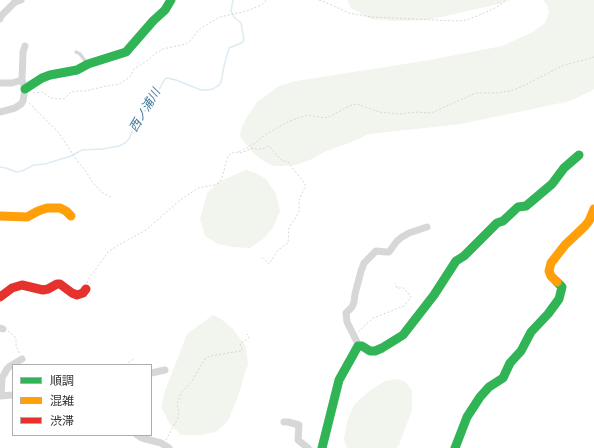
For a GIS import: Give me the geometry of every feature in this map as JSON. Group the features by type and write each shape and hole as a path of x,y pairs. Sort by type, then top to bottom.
{"street":[{"path":"0,19 1,16 15,2 21,0"},
{"path":"24,95 42,78 50,74 77,70 88,64 126,52 153,21 165,10 171,0"},
{"path":"0,112 15,108 21,104 24,95 22,80 23,52 25,46"},
{"path":"0,83 12,83 22,80"},
{"path":"358,346 362,346 370,351 375,351 403,335 434,295 456,261 464,256 497,223 503,221 518,207 526,206 552,184 564,168 578,155"},
{"path":"0,216 27,217 42,209 60,208 71,216"},
{"path":"455,448 467,417 480,397 489,387 503,378 510,363 521,351 530,332 548,314 559,299 562,293 562,287 551,276 549,271 551,263 565,245 589,221 594,209"},
{"path":"358,346 347,322 346,313 352,308 360,271 364,263 376,251 389,252 402,237 427,227"},
{"path":"0,297 12,288 22,285 43,290 60,284 72,293 78,295 83,293 86,289"},
{"path":"322,448 339,380 358,346"},
{"path":"13,364 22,359"},
{"path":"12,365 7,369 2,378 0,396 12,395"},
{"path":"152,373 165,370"},
{"path":"284,422 299,425 298,440 308,448"},
{"path":"139,436 168,448"}],"lane":[{"path":"76,52 80,54 88,64"}],"path":[{"path":"113,198 103,193 93,183 60,133 28,103 24,95 42,92 52,98 62,99 74,91 86,91 119,84 130,77 134,69 156,53 163,49 186,44 200,29 220,16 247,11 261,5 267,0"},
{"path":"319,0 349,13 371,17 455,22 466,20 482,14 507,0"},
{"path":"239,152 288,122 307,115 326,118 349,106 357,104 379,112 400,114 415,112 431,113 476,93 496,93 516,89 564,65 594,57"},
{"path":"86,289 88,280 108,252 146,230 198,188 219,183 222,178 226,159 229,155 232,153 241,153 253,148 256,149 268,146 281,160 288,162 305,184 305,187 299,200 299,212 289,228 288,243 278,250 269,264 261,257"},
{"path":"354,336 373,318 406,304 411,297 404,288 397,288 395,283"},
{"path":"1,328 9,331 15,337 16,345 22,359"},
{"path":"168,448 168,445 165,442 178,418 179,413 177,404 181,393 192,381 205,359 210,356 241,351 242,349 240,344 249,338 247,334"},
{"path":"126,364 135,358"}],"shaded area":[{"path":"347,0 511,0 428,20 394,21 371,19 351,8"},
{"path":"543,0 594,0 594,89 570,101 461,124 369,134 296,165 273,166 253,153 240,136 241,129 247,117 257,102 279,86 296,81 430,60 502,46 533,32 545,23 549,12 547,5"},
{"path":"246,170 256,173 266,179 276,194 280,211 273,228 263,239 250,248 218,244 205,236 200,219 207,193 218,182"},
{"path":"213,315 221,319 233,329 246,347 248,364 237,399 228,421 216,432 201,435 181,435 170,424 161,407 165,391 187,334"},
{"path":"398,379 406,382 412,391 412,410 399,445 396,448 347,448 344,439 347,421 354,405 369,391 385,381"}],"waterway":[{"name":"西ノ浦川","path":"0,167 16,172 22,171 34,165 45,164 71,156 82,150 103,149 119,146 125,143 129,139 135,125 167,78 201,90 213,89 219,85 229,48 243,42 244,39 241,23 234,17 231,11 233,0"}],"traffic: fast":[{"path":"25,89 42,78 50,75 77,70 88,64 126,52 153,21 165,10 171,0"},
{"path":"322,448 339,380 358,346 362,346 370,351 375,351 403,335 434,295 456,261 464,256 497,223 503,221 518,207 526,206 552,184 564,168 579,155"},
{"path":"455,448 467,417 480,397 489,387 503,378 510,363 521,351 531,332 548,314 559,299 562,287 557,282"}],"traffic: slow":[{"path":"0,216 27,217 47,208 60,208 71,216"},
{"path":"557,282 551,276 549,271 551,263 565,245 589,221 594,209"}],"traffic: jam":[{"path":"0,297 12,288 22,285 43,290 60,284 77,295 83,293 86,289"}]}
